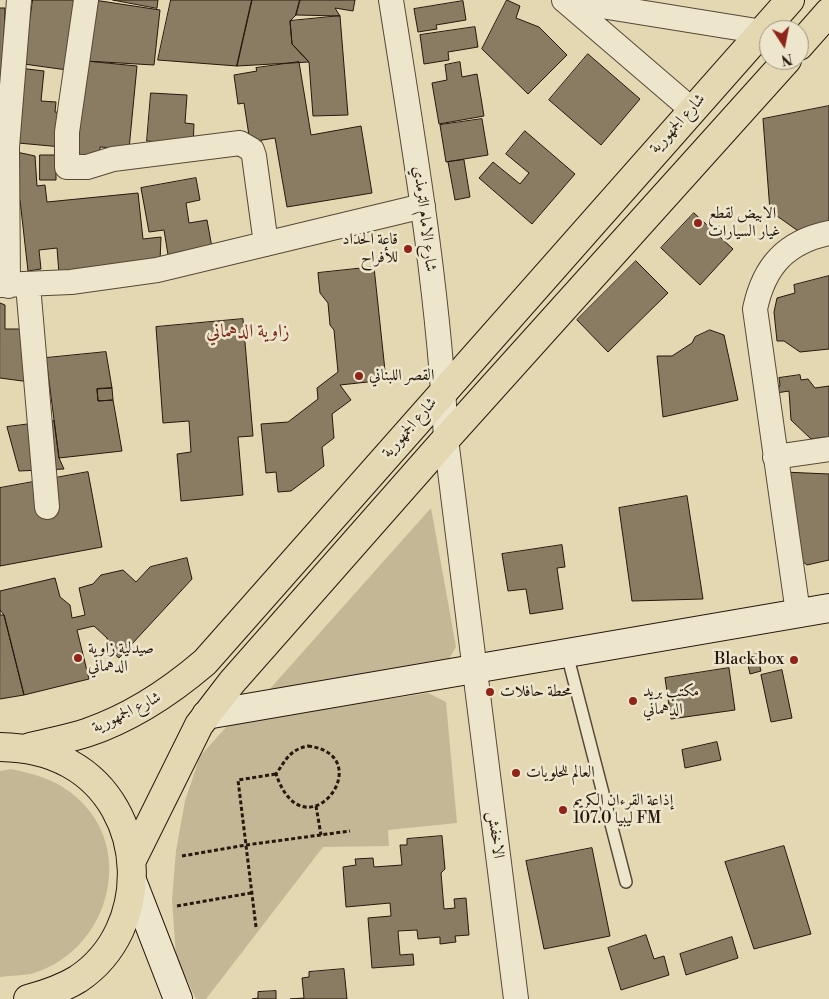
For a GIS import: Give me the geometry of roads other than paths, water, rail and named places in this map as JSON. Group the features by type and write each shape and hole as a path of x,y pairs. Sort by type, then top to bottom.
{"main road":[{"name":"شارع الجمهورية","path":"774,20 790,0"},
{"path":"809,39 829,12"},
{"name":"شارع الجمهورية","path":"27,748 87,733 131,713 171,691 205,662 691,109 759,38"},
{"name":"شارع الجمهورية","path":"132,872 177,766 206,715 232,682 446,439 777,70"},
{"path":"206,715 829,608"},
{"path":"0,747 27,748 64,761 90,778 106,795 118,815 127,837 132,872 178,999"},
{"path":"28,999 54,992 78,978 100,960 116,937 127,911 132,872"}],"street":[{"path":"19,0 7,147 12,285 47,507"},
{"path":"86,0 67,132 67,166 87,168 113,159 240,143 252,150 254,156 266,244"},
{"name":"شارع الامام الترمذي","path":"392,0 423,206 443,390 446,439"},
{"path":"564,0 639,6 759,31"},
{"path":"564,0 691,109"},
{"path":"12,285 112,277 157,270 423,206"},
{"path":"798,613 755,309 765,276 775,262 802,241 829,233"},
{"name":"الاخفش","path":"446,439 516,999"},
{"path":"775,457 829,449"}],"lane":[{"path":"567,654 626,882"}],"place":[{"name":"الابيض لقطع غيار السيارات","path":"698,223"},
{"name":"قاعة الحداد للأفراح","path":"408,249"},
{"name":"القصر اللبناني","path":"359,376"},
{"name":"صيدلية زاوية الدهماني","path":"78,658"},
{"name":"Black box","path":"794,660"},
{"name":"محطة حافلات","path":"490,692"},
{"name":"مكتب بريد الدهماني","path":"633,701"},
{"name":"العالم للحلويات","path":"516,773"},
{"name":"إذاعة القرءان الكريم ليبيا 107.0 FM","path":"563,810"}],"district":[{"name":"زاوية الدهماني","path":"248,332"}]}
